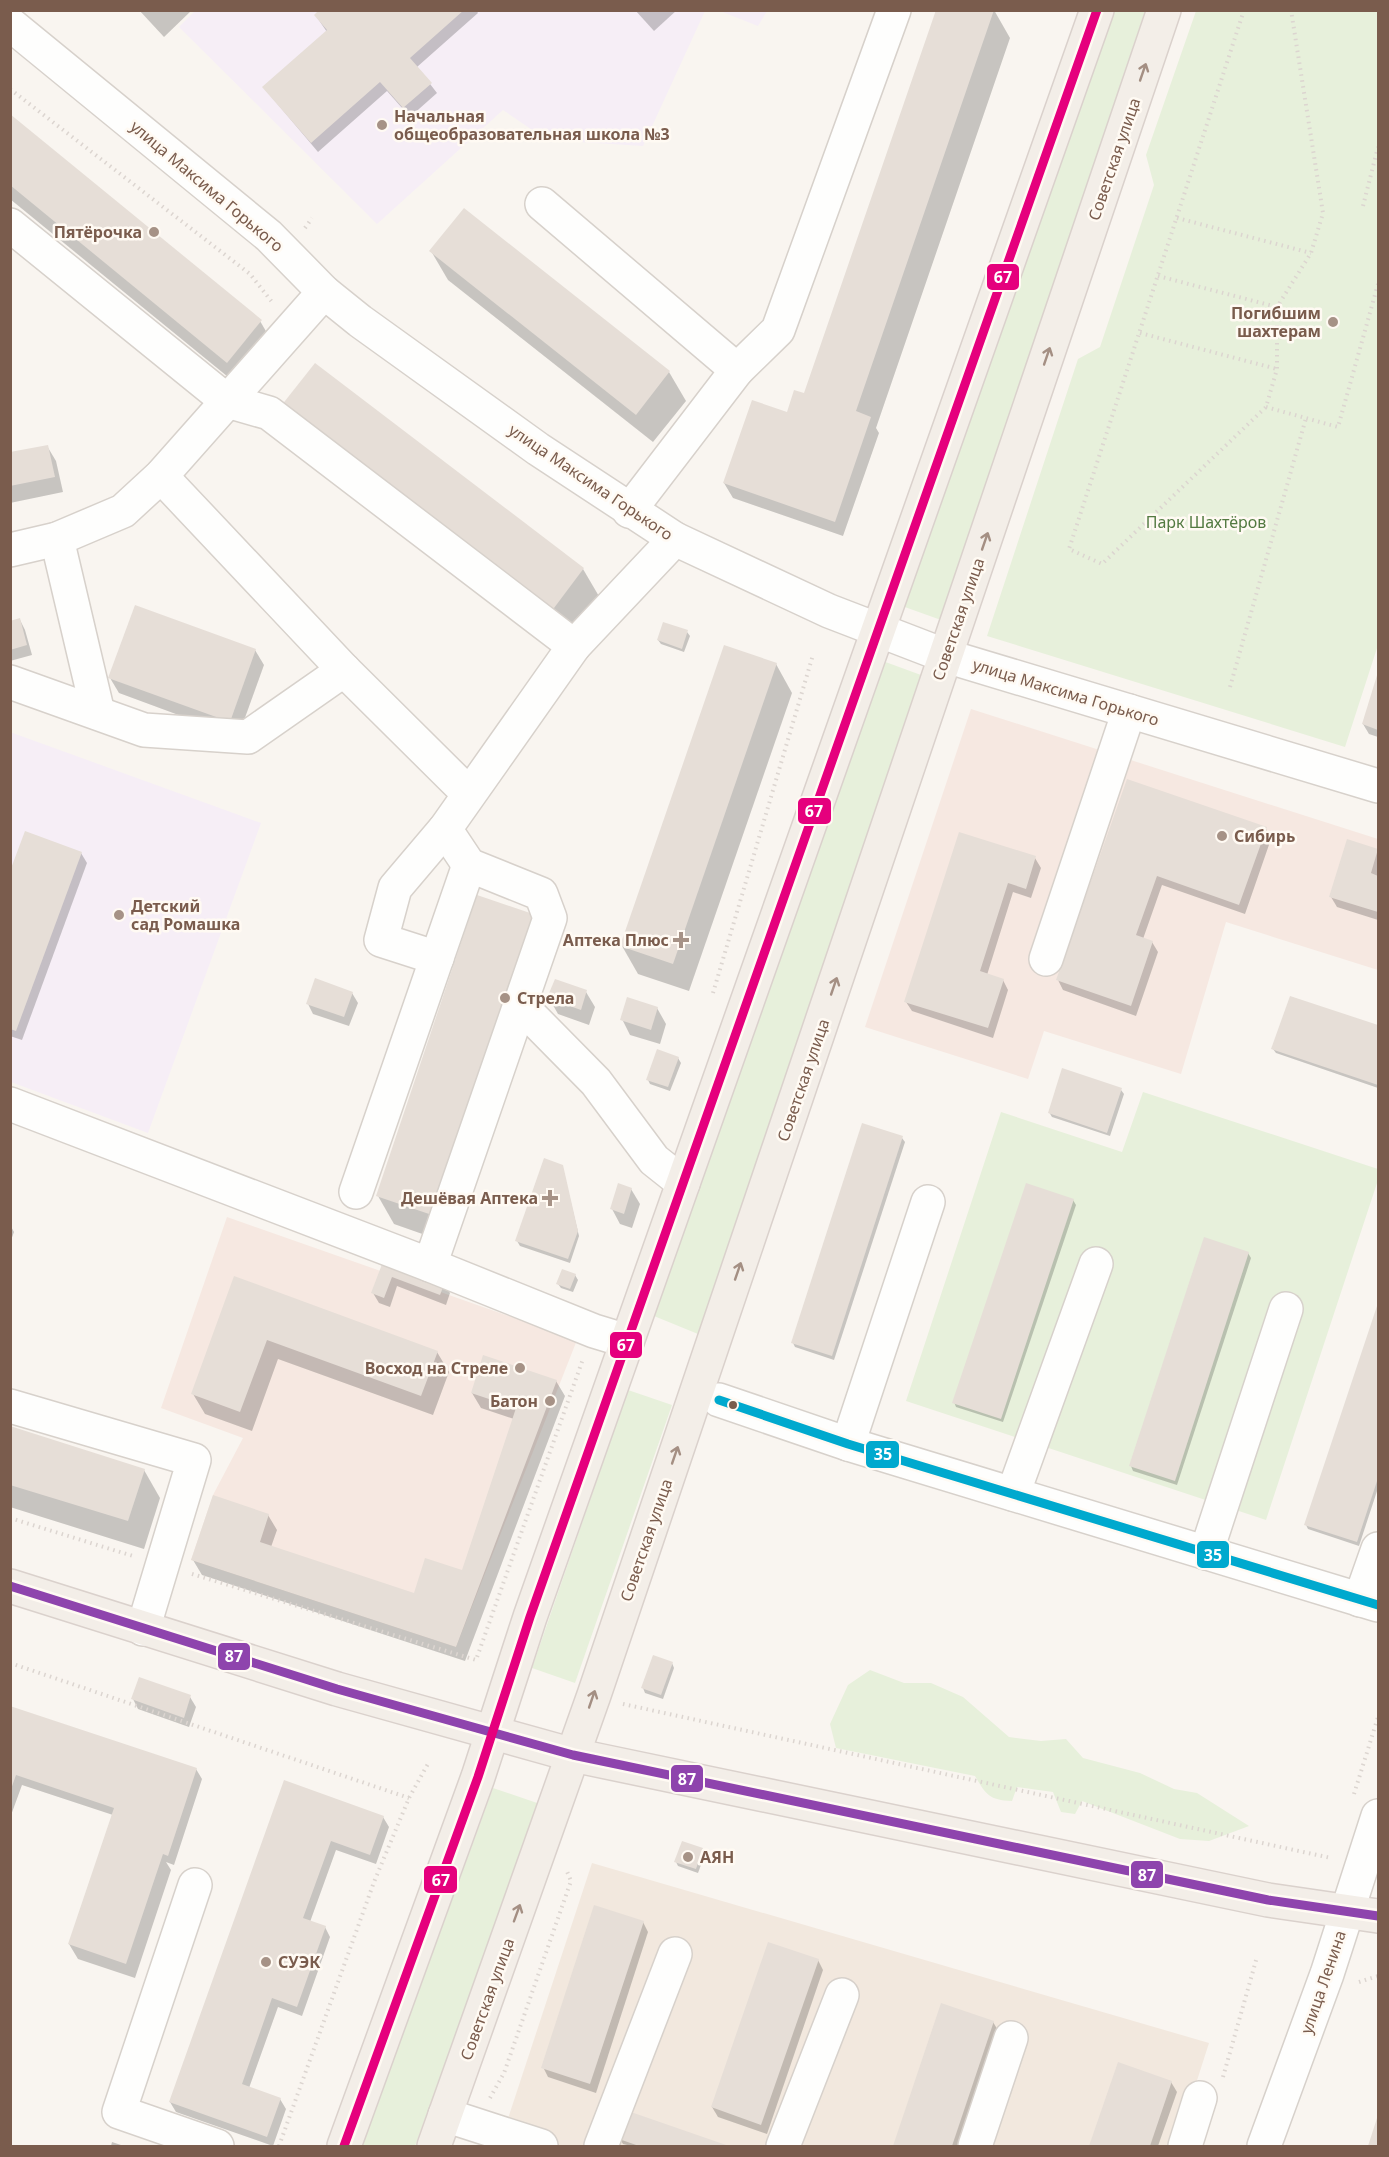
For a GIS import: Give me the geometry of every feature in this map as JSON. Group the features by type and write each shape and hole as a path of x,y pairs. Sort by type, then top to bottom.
{"main road":[{"path":"344,2146 492,1733 682,1183 1097,10"},
{"name":"Советская улица","path":"434,2146 460,2119 573,1755 1164,10"},
{"path":"10,1586 143,1629 573,1755 1268,1900 1363,1913"}],"street":[{"path":"629,511 737,370 778,330 894,10"},
{"name":"улица Максима Горького","path":"10,24 269,236 324,292 538,449 629,511 675,539 829,611 946,656 1378,786"},
{"path":"542,204 737,370"},
{"path":"10,225 227,401 269,413 574,646"},
{"path":"10,550 57,539 123,511 161,476 324,292"},
{"path":"161,476 344,670 468,793"},
{"path":"57,539 98,713"},
{"path":"437,958 381,940 395,888 445,829 468,793 574,646 675,539"},
{"path":"10,682 144,730 248,737 344,670"},
{"path":"1046,959 1129,711"},
{"path":"430,1265 550,918 541,894 469,865 445,829"},
{"path":"356,1192 469,865"},
{"path":"519,1005 597,1082 654,1160 682,1183"},
{"path":"10,1104 430,1265 594,1331 627,1341"},
{"path":"848,1444 928,1202"},
{"path":"1013,1494 1095,1264"},
{"path":"1206,1553 1287,1309"},
{"path":"719,1400 848,1444 1369,1602 1378,1550"},
{"path":"10,1406 194,1460 143,1629"},
{"name":"улица Ленина","path":"1264,2146 1363,1913 1365,1810"},
{"path":"195,1885 119,2112 216,2146"},
{"path":"601,2146 675,1954"},
{"path":"783,2146 842,1995"},
{"path":"975,2146 1011,2038"},
{"path":"1185,2146 1211,2092"},
{"path":"460,2119 541,2146"}],"path":[{"path":"1244,10 1069,549 1102,564 1266,407 1277,369 1277,307 1311,253 1323,213 1291,10"},
{"path":"10,89 250,274 291,327"},
{"path":"1363,206 1378,147"},
{"path":"1177,218 1311,253"},
{"path":"1158,276 1277,307"},
{"path":"1266,407 1338,427 1378,284"},
{"path":"1140,333 1277,369"},
{"path":"1230,687 1306,418"},
{"path":"10,1518 476,1660"},
{"path":"10,1663 409,1798"},
{"path":"619,1703 1334,1858"},
{"path":"1365,1810 1378,1717"},
{"path":"279,2146 374,1882 409,1798 429,1762"},
{"path":"460,2119 504,2073 571,1881 564,1866"},
{"path":"1211,2092 1257,1957"},
{"path":"1356,1983 1378,1976"}],"shaded area":[{"name":"Начальная общеобразовательная школа №3","path":"196,10 705,11 643,146 547,140 503,110 377,224 179,27"},
{"path":"720,11 767,11 758,26"},
{"path":"971,709 1378,839 1378,970 1226,922 1181,1074 1044,1031 1028,1079 865,1027"},
{"name":"Детский сад Ромашка","path":"10,732 261,823 148,1133 11,1082"},
{"path":"227,1217 577,1340 456,1647 191,1560 213,1495 243,1438 161,1408"},
{"path":"592,1863 1209,2043 1176,2146 499,2146"}],"green space":[{"path":"1112,11 1145,11 941,620 902,606"},
{"name":"Парк Шахтёров","path":"1196,11 1378,11 1378,645 1345,747 987,636 1078,359 1100,347 1154,185 1146,155"},
{"path":"880,660 921,675 698,1334 654,1316"},
{"path":"1143,1092 1378,1169 1378,1180 1266,1520 906,1401 1001,1112 1122,1152"},
{"path":"628,1390 672,1405 575,1683 532,1668"},
{"path":"870,1670 904,1683 931,1683 963,1697 1009,1737 1041,1741 1066,1739 1083,1758 1140,1773 1174,1789 1197,1793 1249,1826 1209,1841 1180,1839 1082,1801 1075,1814 1061,1812 1053,1792 1017,1787 1012,1801 998,1799 985,1792 975,1776 836,1748 830,1724 848,1685"},
{"path":"493,1788 540,1804 415,2146 362,2146"}],"building":[{"path":"319,10 464,10 410,58 432,83 403,108 380,82 311,143 262,87 327,30 314,15"},
{"path":"936,10 994,10 856,411 871,417 835,522 723,483 752,400 787,412 794,390 804,393"},
{"path":"10,114 262,320 227,363 10,185"},
{"path":"464,208 670,371 636,415 429,251"},
{"path":"315,363 584,568 551,612 281,406"},
{"path":"48,445 55,477 10,486 10,452"},
{"path":"135,605 256,649 230,722 108,678"},
{"path":"20,618 27,645 10,650 10,621"},
{"path":"663,622 688,630 682,649 657,640"},
{"path":"724,645 777,663 673,964 620,946"},
{"path":"1378,672 1378,730 1362,724"},
{"path":"1127,779 1267,827 1239,905 1157,876 1136,935 1153,941 1131,1006 1056,980"},
{"path":"25,831 82,852 16,1031 10,1029 10,871"},
{"path":"959,832 1036,856 1026,889 1008,883 980,971 1004,979 988,1028 904,1002"},
{"path":"1347,839 1378,849 1371,873 1378,876 1378,912 1329,897"},
{"path":"477,895 533,914 432,1215 376,1196"},
{"path":"315,978 353,992 344,1017 306,1004"},
{"path":"555,979 587,990 581,1010 547,998"},
{"path":"1290,996 1378,1025 1378,1085 1271,1049"},
{"path":"627,997 658,1007 651,1030 620,1020"},
{"path":"657,1049 679,1057 668,1087 646,1080"},
{"path":"1062,1068 1122,1088 1107,1133 1048,1113"},
{"path":"862,1123 903,1136 832,1356 791,1343"},
{"name":"Дешёвая Аптека","path":"544,1158 563,1165 578,1231 568,1259 515,1241"},
{"path":"618,1183 632,1188 624,1214 610,1209"},
{"path":"1026,1183 1074,1199 1001,1419 952,1403"},
{"path":"1204,1237 1249,1252 1175,1481 1129,1466"},
{"path":"384,1259 445,1282 440,1295 392,1277 384,1298 371,1293"},
{"path":"562,1269 576,1274 570,1289 556,1284"},
{"path":"234,1276 438,1351 421,1396 267,1340 240,1412 191,1394"},
{"path":"1378,1303 1378,1478 1357,1542 1304,1525"},
{"path":"483,1355 557,1380 456,1647 191,1560 213,1495 269,1514 260,1542 414,1593 425,1558 462,1570 516,1408 471,1393"},
{"path":"10,1426 145,1469 128,1521 10,1485"},
{"path":"653,1655 673,1662 661,1695 641,1688"},
{"path":"139,1677 191,1695 184,1718 131,1699"},
{"path":"10,1706 197,1768 168,1856 163,1854 126,1964 68,1944 114,1808 16,1775 10,1792"},
{"name":"СУЭК","path":"284,1780 384,1816 370,1855 331,1841 303,1918 326,1926 297,2007 272,1998 242,2084 281,2098 267,2137 169,2102"},
{"name":"АЯН","path":"682,1841 703,1848 696,1869 674,1862"},
{"path":"594,1905 644,1921 590,2084 541,2068"},
{"path":"768,1942 819,1959 761,2125 711,2107"},
{"path":"941,2003 994,2021 952,2146 893,2146"},
{"path":"1118,2062 1172,2081 1150,2146 1089,2146"},
{"path":"628,2111 729,2146 639,2146 619,2139"},
{"path":"1378,2115 1378,2146 1368,2146"}],"transit line":[{"name":"67","path":"344,2146 478,1777 530,1617 1097,10"},
{"name":"35","path":"719,1400 848,1444 1378,1605"},
{"name":"87","path":"10,1586 337,1689 573,1755 1268,1900 1378,1916"}],"place":[{"name":"Начальная общеобразовательная школа №3","path":"382,125"},
{"name":"Пятёрочка","path":"154,232"},
{"name":"Погибшим шахтерам","path":"1333,322"},
{"name":"Сибирь","path":"1222,836"},
{"name":"Детский сад Ромашка","path":"119,915"},
{"name":"Аптека Плюс","path":"681,940"},
{"name":"Стрела","path":"505,998"},
{"name":"Дешёвая Аптека","path":"550,1198"},
{"name":"Восход на Стреле","path":"520,1368"},
{"name":"Батон","path":"550,1401"},
{"name":"АЯН","path":"688,1857"},
{"name":"СУЭК","path":"266,1962"}]}
